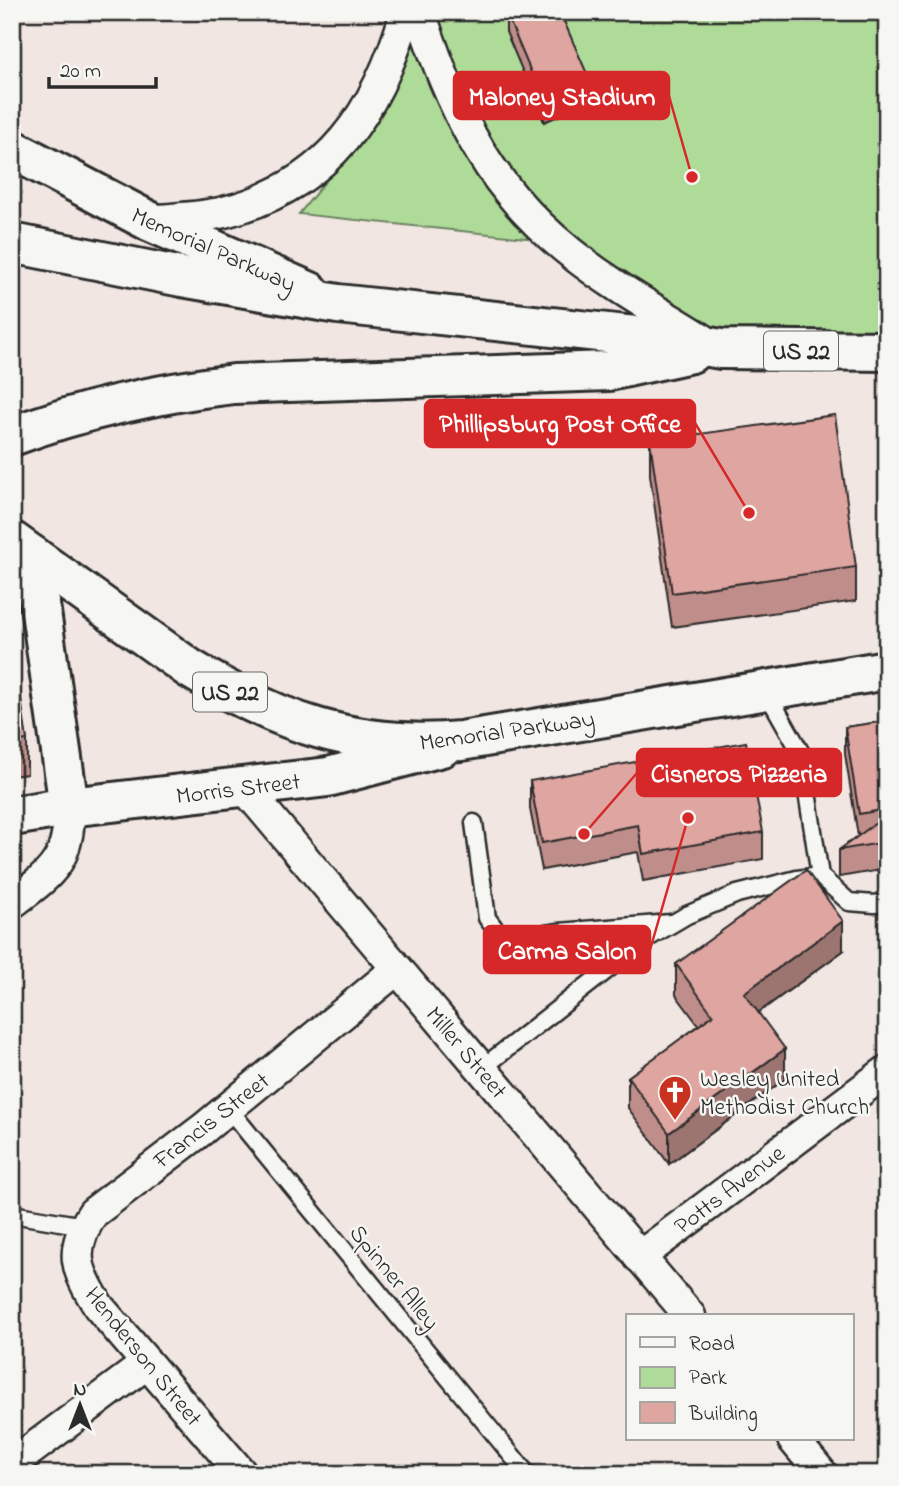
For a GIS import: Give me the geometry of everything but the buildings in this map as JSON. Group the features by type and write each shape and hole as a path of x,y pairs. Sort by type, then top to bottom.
{"main road":[{"name":"Memorial Parkway","path":"12,149 149,221 338,303 663,339 716,348 887,351"},
{"name":"US 22","path":"12,243 182,277 338,303"},
{"path":"12,436 110,405 234,384 609,371 716,348"},
{"name":"Memorial Parkway","path":"20,549 189,668 240,697 325,732 381,743 461,741 887,670"},
{"path":"20,549 69,807"},
{"name":"Morris Street","path":"12,816 350,773 461,741"}],"street":[{"path":"149,221 220,212 244,206 291,185 312,170 350,135 365,112 395,51 406,12"},
{"path":"420,12 438,69 467,130 507,192 527,216 614,285 716,348"},
{"name":"Miller Street","path":"244,787 688,1314"},
{"path":"12,903 49,875 58,863 67,840 69,807"},
{"name":"Francis Street","path":"84,1226 93,1213 114,1195 228,1108 397,969"},
{"name":"Potts Avenue","path":"639,1257 887,1072"},
{"name":"Henderson Street","path":"84,1226 77,1242 77,1263 85,1285 99,1307 242,1474"},
{"path":"12,1464 146,1364"},
{"path":"794,1440 822,1474"}],"lane":[{"path":"766,691 801,753 820,876 849,902 887,902"},
{"path":"474,823 487,918 496,930 509,937 675,922"},
{"path":"481,1069 628,954 675,922 737,894 820,876"},
{"name":"Spinner Alley","path":"228,1108 527,1474"},
{"path":"12,1214 84,1226"}],"green space":[{"path":"420,12 887,12 887,351 721,349 555,241 299,214 365,132"}],"place":[{"name":"Maloney Stadium","path":"692,177"},
{"name":"Phillipsburg Post Office","path":"749,513"},
{"name":"Carma Salon","path":"688,818"},
{"name":"Cisneros Pizzeria","path":"584,834"},
{"name":"Wesley United Methodist Church","path":"675,1122"}]}
